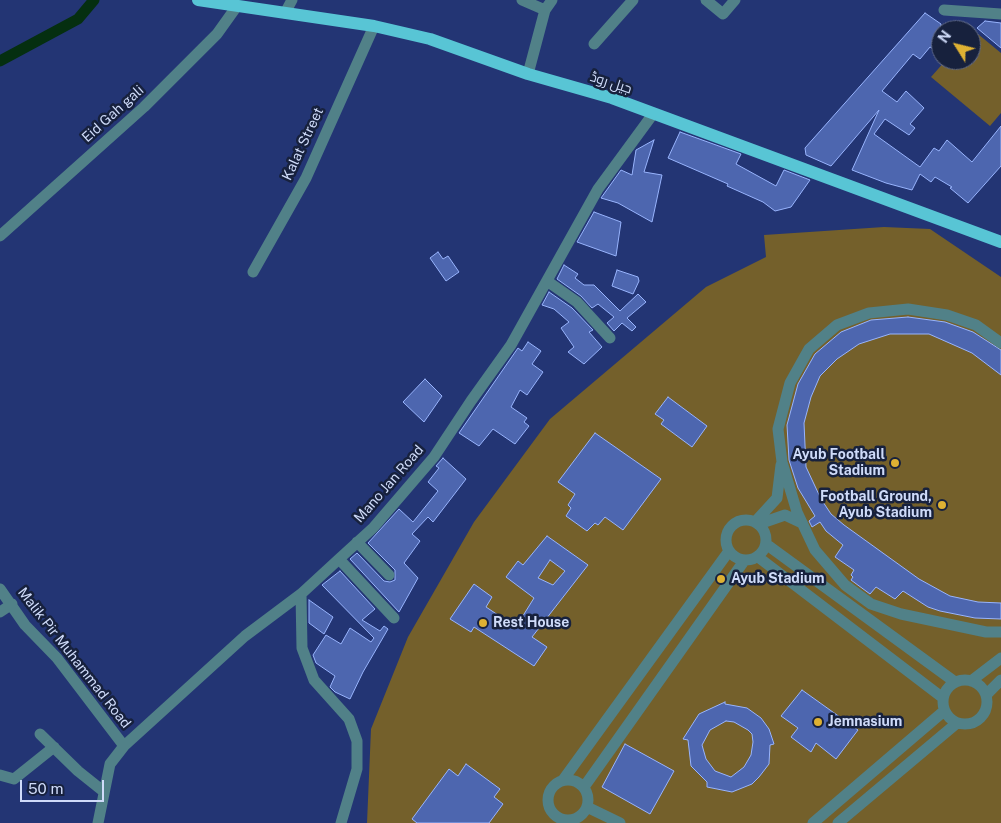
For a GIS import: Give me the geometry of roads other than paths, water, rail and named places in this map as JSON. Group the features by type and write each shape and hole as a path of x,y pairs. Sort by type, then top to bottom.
{"main road":[{"name":"جیل روڈ","path":"198,0 219,1 237,6 374,26 430,39 528,74 612,98 1001,242"}],"street":[{"path":"285,13 292,0"},
{"path":"522,0 546,10"},
{"path":"528,74 546,10 552,0"},
{"path":"594,44 633,0"},
{"path":"706,0 722,14 735,0"},
{"name":"Eid Gah gali","path":"0,236 144,108 217,34 237,6"},
{"path":"944,10 1001,14"},
{"name":"Kalat Street","path":"253,272 306,178 374,26"},
{"name":"Mano Jan Road","path":"98,823 110,764 124,746 245,636 301,594 340,559 373,528 434,457 471,400 511,345 598,189 654,114"},
{"path":"547,281 577,302 610,338"},
{"path":"1001,343 976,325 947,314 908,309 869,313 837,325 809,349 790,383 778,429 782,462 802,523 815,550 845,585 871,604 901,614 986,632 1001,632"},
{"path":"757,523 777,498 782,462"},
{"path":"744,561 729,551 726,540 730,528 741,520 757,523 785,515 802,523"},
{"path":"584,786 744,561 758,557 766,544 765,533 757,523"},
{"path":"357,542 389,575"},
{"path":"766,544 955,682 971,681 977,684 986,695 986,709 978,720 964,725 957,723 944,711 943,698 945,692 955,682"},
{"path":"563,780 574,780 584,786 588,796 587,807 578,818 571,820 558,818 552,814 547,800 548,794 552,787 563,780 729,551"},
{"path":"758,557 943,698"},
{"path":"340,559 394,618"},
{"name":"Malik Pir Muhammad Road","path":"0,588 25,625 57,658 124,746"},
{"path":"301,594 302,648 314,680 349,719 357,741 358,769 341,823"},
{"path":"0,612 12,604"},
{"path":"971,681 1001,658"},
{"path":"986,695 1001,680"},
{"path":"812,823 944,711"},
{"path":"838,823 957,723"},
{"path":"40,734 103,791"},
{"path":"0,775 14,779 26,772 54,748"},
{"path":"587,807 620,823"}],"waterway":[{"path":"0,61 78,19 94,0"}],"place":[{"name":"Ayub Football Stadium","path":"895,463"},
{"name":"Football Ground, Ayub Stadium","path":"942,505"},
{"name":"Ayub Stadium","path":"721,579"},
{"name":"Rest House","path":"483,623"},
{"name":"Jemnasium","path":"818,722"}]}
